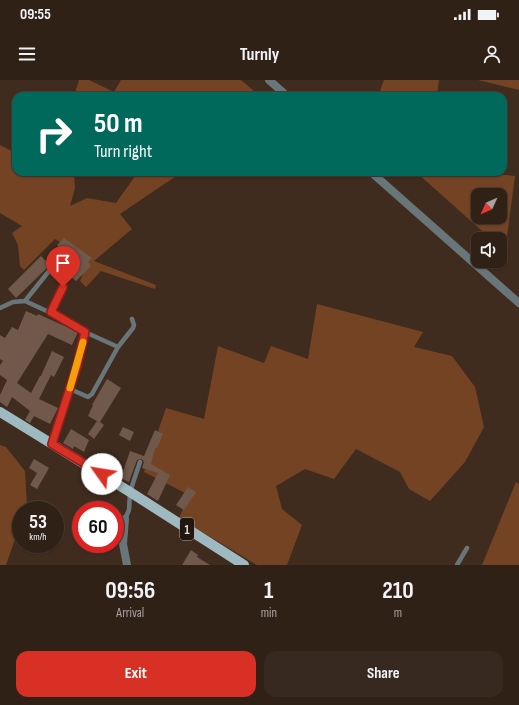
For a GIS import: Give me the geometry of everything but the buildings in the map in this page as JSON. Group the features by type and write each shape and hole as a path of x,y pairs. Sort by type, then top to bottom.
{"main road":[{"name":"1","path":"0,412 130,492 244,565"}],"street":[{"path":"269,80 282,92"},
{"path":"376,176 519,303"},
{"path":"125,519 123,544 127,565"}],"lane":[{"path":"25,301 49,271"},
{"path":"51,312 63,287"},
{"path":"0,308 13,302 25,301 51,312 85,332 118,347"},
{"path":"70,389 88,397 92,394 118,347 133,328 134,325 132,319"},
{"path":"52,444 70,389 85,332"},
{"path":"125,519 129,510 130,492 140,462"},
{"path":"456,565 467,548"}],"shaded area":[{"path":"79,80 89,80 114,92 75,92"},
{"path":"121,80 241,80 255,92 114,92"},
{"path":"384,80 439,80 438,92 380,92"},
{"path":"478,80 519,80 519,90"},
{"path":"0,145 12,151 12,176 74,176 75,188 70,206 87,198 116,203 135,176 176,176 120,214 132,229 94,261 156,285 155,289 101,271 86,287 80,281 87,260 55,239 24,270 20,266 18,245 12,233 22,226 0,213"},
{"path":"507,175 515,176 507,237 507,232 483,232 474,224 507,224 507,188 471,188 471,221 420,176"},
{"path":"317,304 423,332 414,347 452,356 475,387 484,427 465,462 430,501 409,489 400,472 356,449 334,479 305,469 276,486 282,509 302,525 287,565 257,565 179,518 189,495 144,472 166,408 204,419 218,346 264,363 271,346 308,359"},
{"path":"0,445 6,447 25,471 27,501 12,501 12,548 6,565 0,565"},
{"path":"516,482 519,484 519,565 482,565"}],"slow traffic":[{"path":"70,388 83,342"}],"route":[{"path":"63,287 51,312 85,332 77,366 52,444 102,474"}]}
